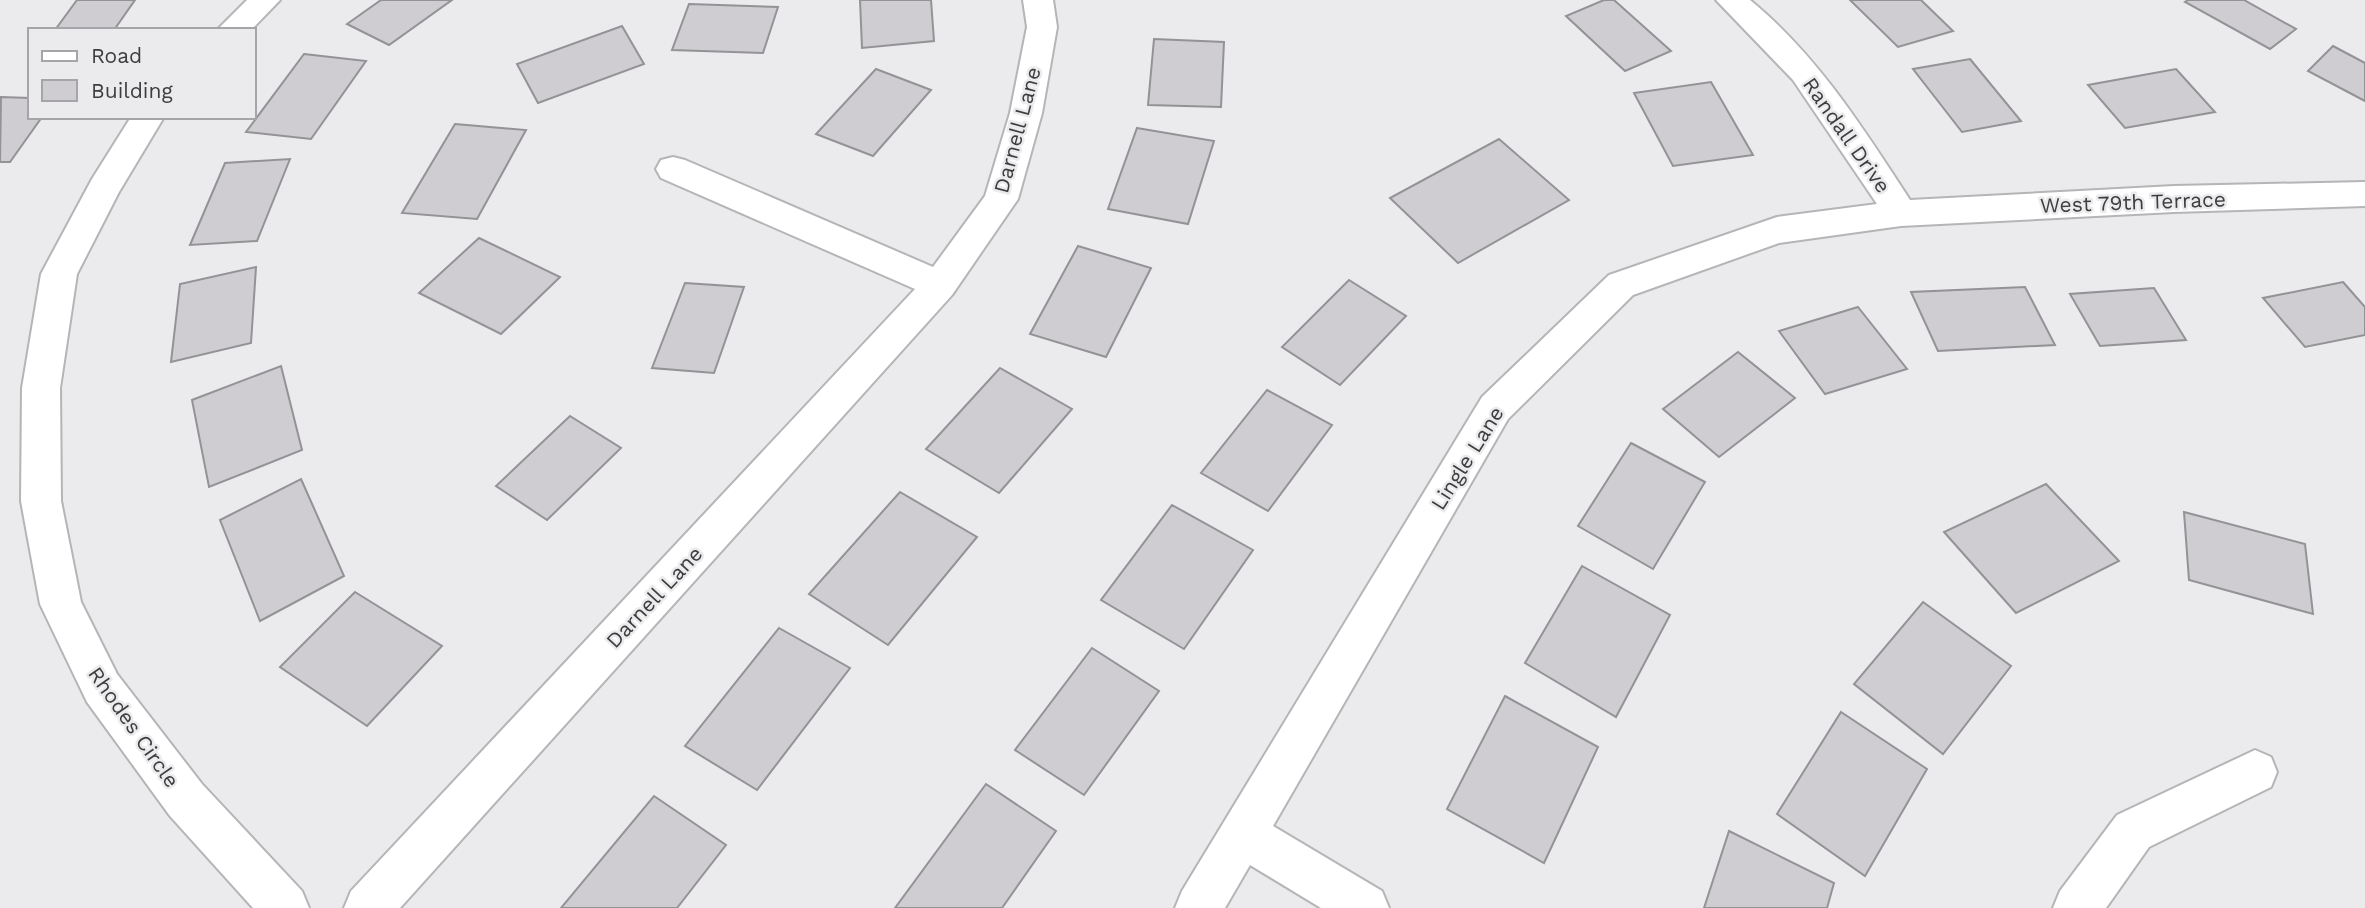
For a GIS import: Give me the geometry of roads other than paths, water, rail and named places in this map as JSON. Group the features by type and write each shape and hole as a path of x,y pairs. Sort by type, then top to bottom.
{"street":[{"path":"234,28 265,0"},
{"name":"Darnell Lane","path":"368,908 940,285 1001,199 1026,113 1042,27 1038,0"},
{"name":"Randall Drive","path":"1731,0 1751,15 1822,92 1901,213"},
{"name":"Rhodes Circle","path":"147,119 104,188 59,274 41,388 41,501 61,604 102,688 186,800 285,908"},
{"path":"673,169 940,285"},
{"name":"West 79th Terrace","path":"1901,213 2174,199 2365,194"},
{"name":"Lingle Lane","path":"1199,908 1494,408 1557,345 1620,285 1777,230 1901,213"},
{"path":"2077,908 2133,831 2255,772"},
{"path":"1243,834 1365,908"}]}
